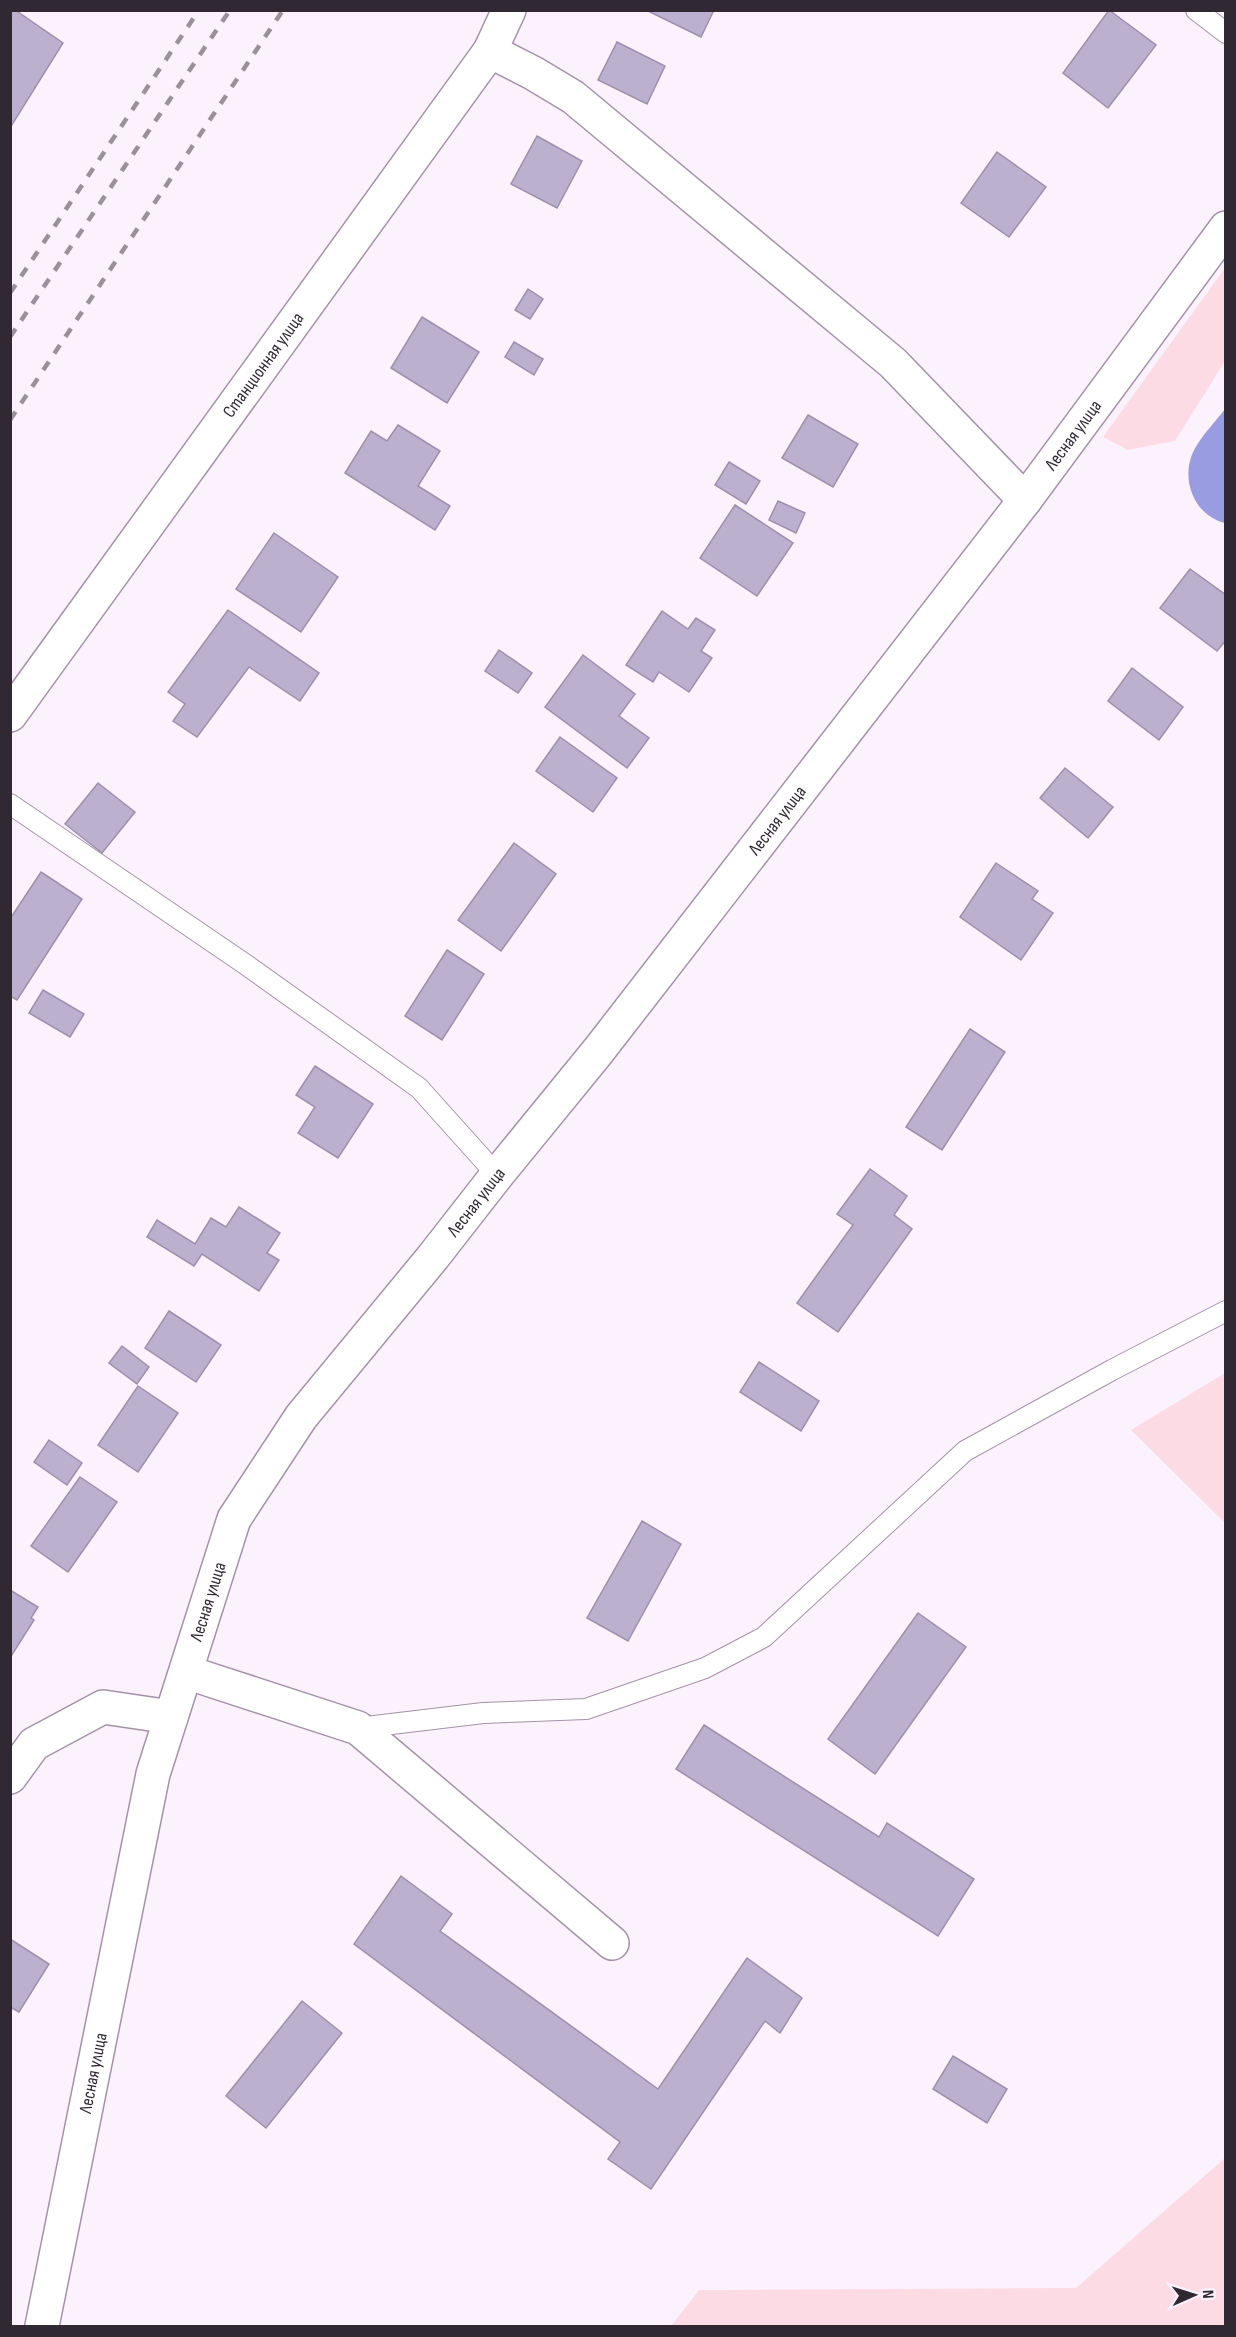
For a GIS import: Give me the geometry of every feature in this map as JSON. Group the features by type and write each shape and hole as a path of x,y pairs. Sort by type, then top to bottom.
{"street":[{"name":"Станционная улица","path":"10,716 490,51 509,10"},
{"path":"490,51 573,97 893,363 1025,500"},
{"name":"Лесная улица","path":"42,2326 153,1774 234,1519 301,1417 599,1050 1025,500 1226,228"},
{"path":"186,1672 358,1728 612,1943"},
{"path":"10,1777 34,1744 103,1707 171,1717"}],"lane":[{"path":"1196,10 1226,33"},
{"path":"10,804 245,964 419,1088 497,1175"},
{"path":"358,1728 483,1713 586,1709 705,1668 764,1637 965,1451 1112,1370 1226,1311"}],"shaded area":[{"path":"1225,268 1225,361 1175,441 1128,450 1103,437"},
{"path":"1225,1373 1225,1523 1131,1430"},
{"path":"1225,2158 1225,2326 671,2326 699,2290 1076,2288"}],"water":[{"path":"1225,409 1225,523 1204,512 1197,502 1189,480 1189,468 1191,456 1197,445"}],"building":[{"path":"10,10 15,10 63,43 10,128"},
{"path":"646,10 714,10 701,37"},
{"path":"1109,10 1156,45 1108,108 1063,73"},
{"path":"617,42 665,66 647,104 598,80"},
{"path":"537,136 582,161 557,208 511,184"},
{"path":"997,152 1046,187 1009,237 961,203"},
{"path":"528,289 543,299 530,319 515,310"},
{"path":"422,317 479,352 447,403 391,368"},
{"path":"514,342 543,359 534,375 505,357"},
{"path":"808,415 858,444 833,487 782,458"},
{"path":"398,425 440,451 418,486 450,506 435,530 345,473 371,431 387,441"},
{"path":"729,462 760,481 746,504 715,485"},
{"path":"778,501 805,513 796,533 769,520"},
{"path":"735,505 793,543 757,596 700,558"},
{"path":"274,533 338,577 301,632 236,589"},
{"path":"1190,569 1226,595 1226,640 1217,651 1160,608"},
{"path":"228,610 319,673 300,701 249,667 197,737 173,721 185,704 168,692"},
{"path":"662,611 688,629 696,618 715,630 701,651 712,658 689,692 659,672 653,682 626,665"},
{"path":"499,650 532,673 518,693 485,671"},
{"path":"583,655 635,694 619,716 649,738 627,768 545,707"},
{"path":"1132,668 1183,707 1159,740 1108,701"},
{"path":"560,737 617,778 593,812 536,771"},
{"path":"1065,768 1113,807 1088,838 1040,798"},
{"path":"98,783 135,812 102,853 65,824"},
{"path":"514,843 556,874 501,951 458,920"},
{"path":"996,863 1038,891 1032,899 1053,913 1021,960 960,917"},
{"path":"41,872 82,899 17,1000 10,996 10,919"},
{"path":"447,950 484,974 442,1040 405,1016"},
{"path":"43,990 84,1014 70,1037 29,1013"},
{"path":"970,1029 1005,1052 942,1150 906,1127"},
{"path":"315,1066 373,1104 338,1158 298,1133 315,1107 296,1095"},
{"path":"870,1169 907,1196 894,1215 912,1229 838,1332 797,1303 853,1225 837,1214"},
{"path":"239,1207 280,1233 267,1253 279,1260 259,1291 202,1254 194,1266 147,1237 157,1220 195,1244 211,1218 226,1227"},
{"path":"169,1311 221,1345 196,1382 145,1348"},
{"path":"122,1346 149,1367 137,1384 109,1363"},
{"path":"759,1362 819,1401 801,1431 740,1392"},
{"path":"138,1386 178,1413 138,1472 98,1445"},
{"path":"49,1440 82,1463 67,1485 34,1462"},
{"path":"80,1477 117,1502 68,1572 31,1546"},
{"path":"642,1521 681,1544 628,1641 587,1618"},
{"path":"10,1590 38,1607 31,1618 34,1620 10,1658"},
{"path":"918,1613 966,1647 875,1774 828,1739"},
{"path":"704,1725 879,1837 887,1823 974,1879 938,1936 676,1769"},
{"path":"401,1876 452,1914 440,1931 658,2089 747,1958 802,1998 780,2033 765,2021 651,2189 608,2159 620,2142 354,1944"},
{"path":"10,1939 49,1964 19,2012 10,2007"},
{"path":"302,2001 342,2033 266,2128 226,2096"},
{"path":"953,2056 1007,2089 987,2123 933,2089"}],"railway":[{"path":"10,293 199,10"},
{"path":"10,337 230,10"},
{"path":"10,420 283,10"}]}
